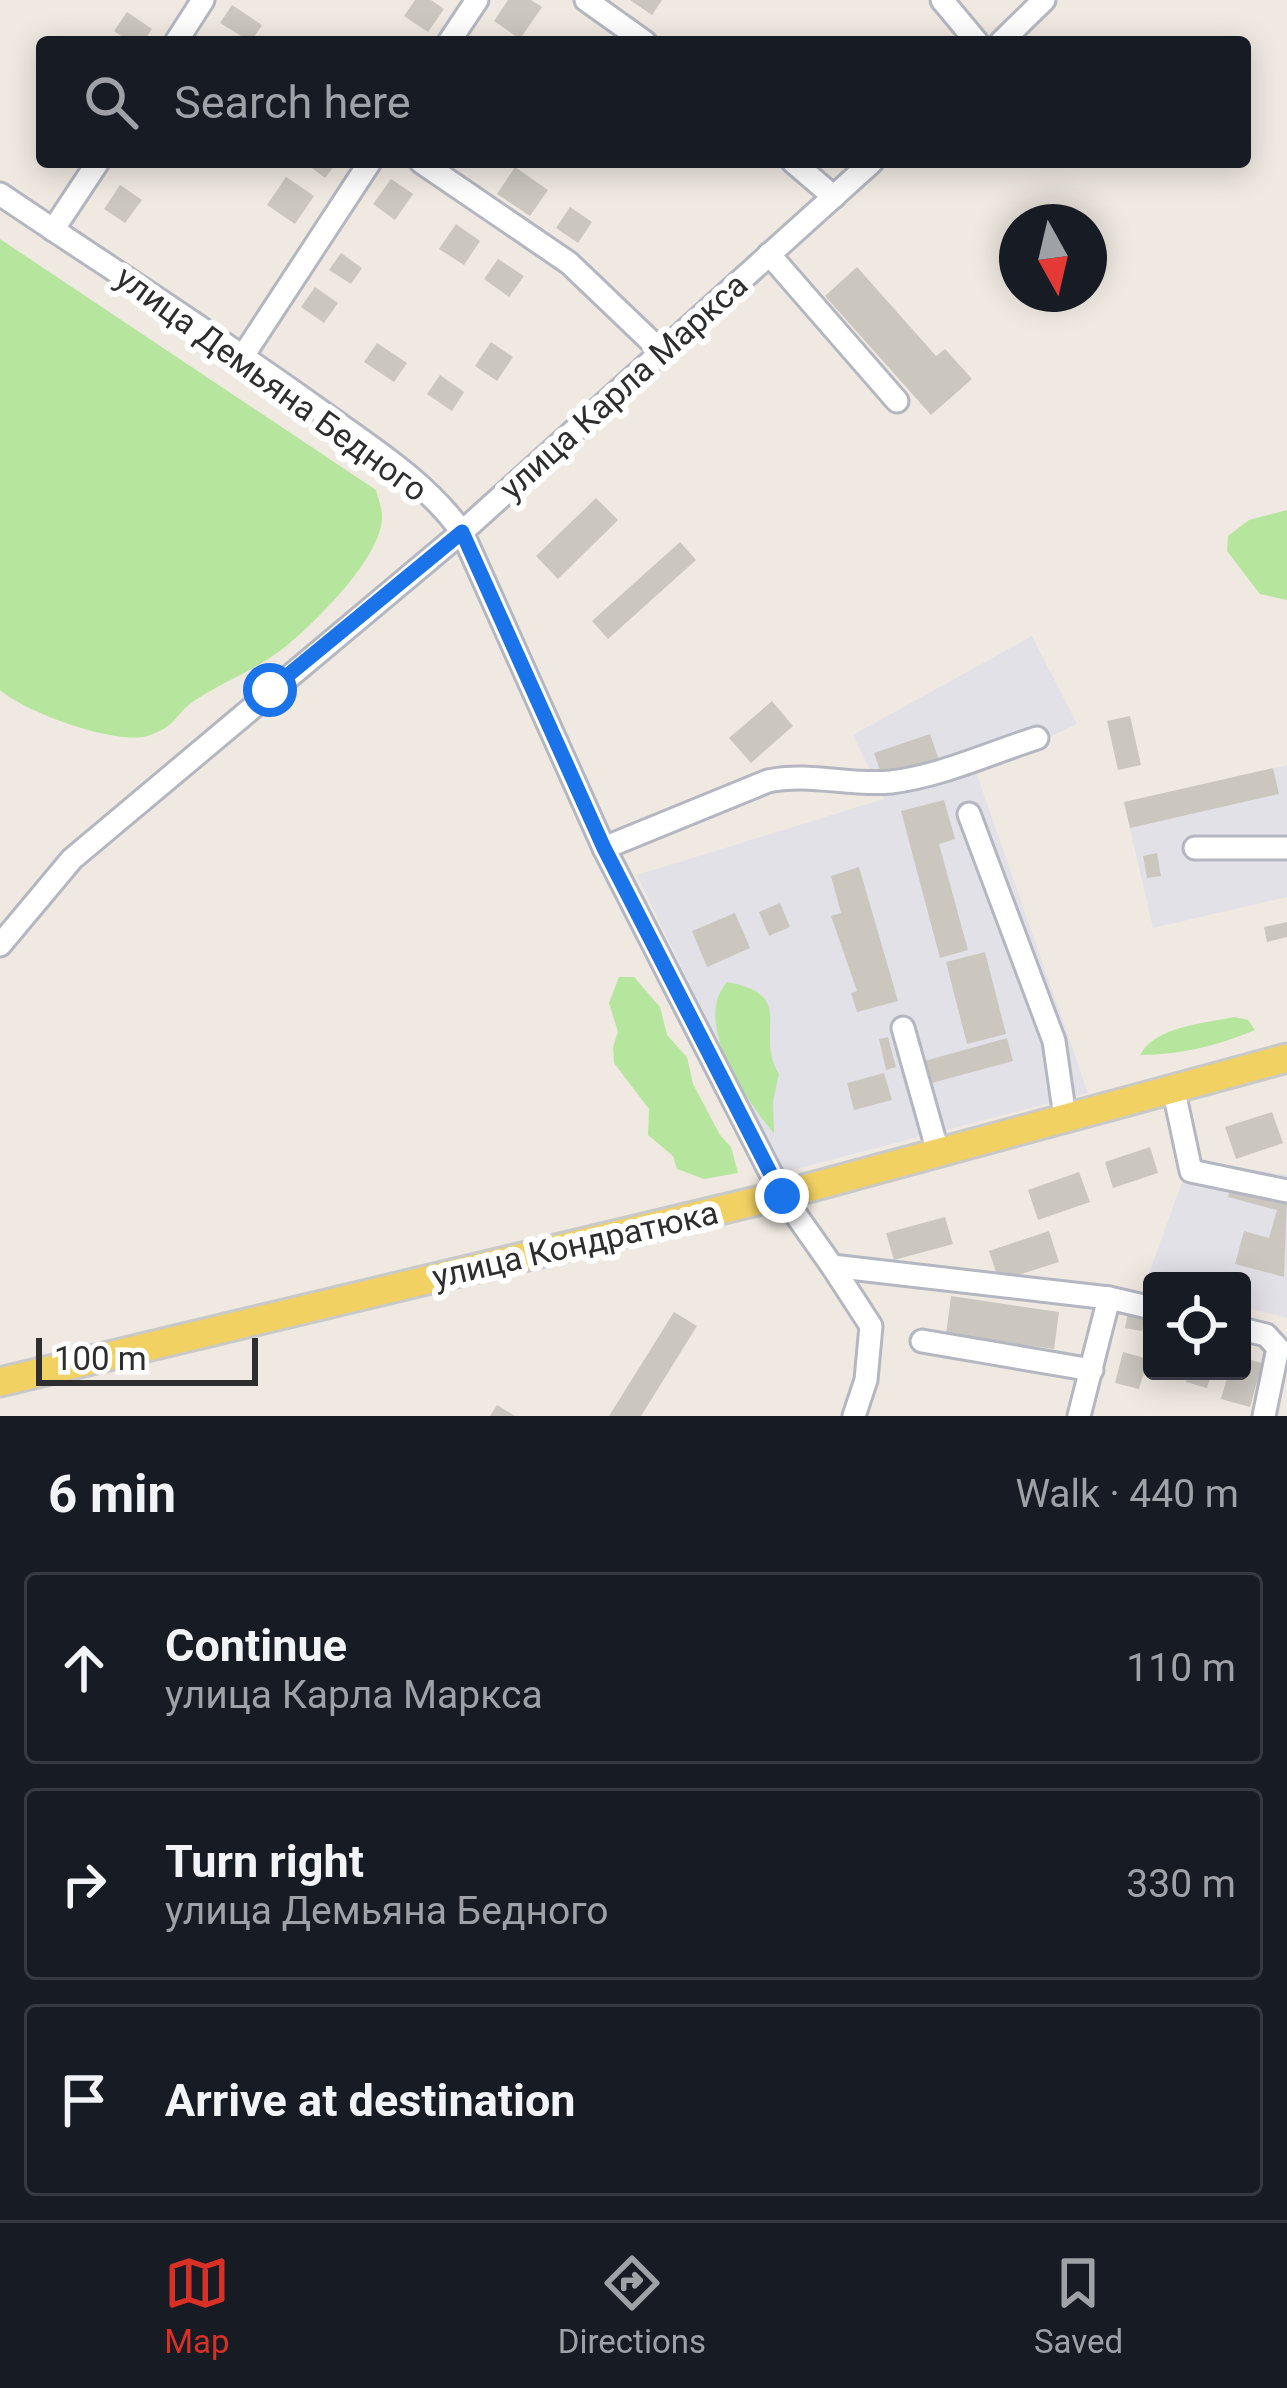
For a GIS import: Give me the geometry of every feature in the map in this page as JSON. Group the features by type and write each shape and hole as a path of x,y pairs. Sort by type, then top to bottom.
{"main road":[{"name":"улица Кондратюка","path":"0,1382 782,1196 1287,1058"}],"street":[{"path":"180,36 203,0"},
{"path":"453,36 477,0"},
{"path":"586,0 637,36"},
{"path":"942,0 972,36"},
{"path":"1006,36 1044,0"},
{"path":"53,230 94,168"},
{"path":"243,356 366,168"},
{"path":"430,168 569,263 662,352"},
{"path":"800,168 834,197"},
{"name":"улица Карла Маркса","path":"0,945 72,859 462,532 865,168"},
{"name":"улица Демьяна Бедного","path":"0,194 243,356 412,477 462,532 604,848 782,1196 871,1326 866,1380 854,1416"},
{"path":"769,254 897,400"},
{"path":"604,848 790,776 887,783 1036,737"},
{"path":"969,814 1054,1041 1065,1117"},
{"path":"1195,848 1287,848"},
{"path":"903,1028 938,1152"},
{"path":"1173,1087 1191,1172 1287,1191"},
{"path":"832,1267 1109,1298 1143,1306"},
{"path":"1079,1416 1109,1298"},
{"path":"1251,1331 1266,1335 1278,1348 1264,1416"},
{"path":"922,1342 1092,1370"}],"shaded area":[{"path":"1032,636 1077,724 976,772 1088,1093 780,1173 637,875 884,799 853,735"},
{"path":"1287,765 1287,897 1153,928 1124,803"},
{"path":"1190,1161 1287,1175 1287,1318 1251,1308 1251,1272 1149,1272"}],"green space":[{"path":"0,239 376,490 382,514 379,533 359,569 329,606 275,655 197,699 165,728 147,736 114,736 70,725 0,690"},
{"path":"1287,510 1287,600 1260,594 1227,551 1228,536 1249,520"},
{"path":"619,977 634,977 660,1007 667,1035 687,1057 693,1084 731,1147 738,1173 704,1179 677,1169 673,1156 648,1135 649,1109 614,1063 618,1032 609,1003"},
{"path":"727,982 749,988 768,1006 772,1059 779,1074 773,1101 774,1134 738,1082 719,1039 715,1018"},
{"path":"1234,1017 1248,1020 1255,1030 1198,1048 1140,1055 1169,1032"}],"building":[{"path":"415,0 431,0 444,9 428,32 404,16"},
{"path":"508,0 531,0 542,7 522,36 494,21"},
{"path":"630,0 662,0 652,15"},
{"path":"232,5 262,25 255,36 241,36 220,23"},
{"path":"127,12 152,29 147,36 121,36 114,31"},
{"path":"312,168 332,168 325,178"},
{"path":"514,168 548,190 530,216 497,194"},
{"path":"286,177 314,196 295,224 267,205"},
{"path":"391,179 413,194 395,220 373,204"},
{"path":"120,185 142,200 125,223 104,209"},
{"path":"570,207 592,222 578,243 556,228"},
{"path":"456,224 480,241 464,265 439,249"},
{"path":"341,253 362,268 351,284 329,270"},
{"path":"498,259 524,276 509,297 484,279"},
{"path":"857,267 936,356 945,349 972,379 931,415 825,296"},
{"path":"315,287 338,303 324,323 301,307"},
{"path":"491,342 513,357 497,381 475,366"},
{"path":"377,343 407,363 394,382 364,362"},
{"path":"440,375 464,392 452,411 427,394"},
{"path":"596,498 618,520 558,579 536,556"},
{"path":"680,542 696,560 608,639 592,621"},
{"path":"772,701 793,726 751,763 729,738"},
{"path":"1130,716 1141,765 1118,770 1107,721"},
{"path":"930,734 939,760 883,779 874,753"},
{"path":"1273,768 1279,794 1130,828 1124,802"},
{"path":"944,800 955,839 939,844 968,950 940,958 901,811"},
{"path":"1157,853 1161,876 1147,878 1143,856"},
{"path":"859,867 898,1001 857,1012 851,993 857,991 831,916 841,913 831,876"},
{"path":"780,903 790,927 769,936 759,912"},
{"path":"735,913 750,948 707,967 692,931"},
{"path":"1287,922 1287,937 1267,942 1264,927"},
{"path":"985,952 1006,1034 967,1044 946,962"},
{"path":"888,1037 896,1067 886,1070 879,1039"},
{"path":"1007,1038 1013,1061 928,1084 921,1062"},
{"path":"884,1073 892,1100 854,1110 847,1083"},
{"path":"1272,1112 1283,1143 1236,1159 1225,1127"},
{"path":"1150,1147 1158,1173 1113,1188 1105,1162"},
{"path":"1079,1172 1090,1202 1038,1220 1028,1190"},
{"path":"1232,1182 1287,1197 1284,1277 1235,1264 1244,1231 1269,1238 1277,1210 1228,1197"},
{"path":"945,1217 953,1244 894,1260 886,1233"},
{"path":"1049,1231 1059,1262 999,1281 989,1251"},
{"path":"951,1296 1059,1312 1054,1349 946,1334"},
{"path":"674,1312 697,1326 641,1416 609,1416"},
{"path":"1128,1313 1143,1316 1142,1331 1125,1328"},
{"path":"1123,1352 1143,1358 1139,1389 1115,1383"},
{"path":"1251,1360 1262,1363 1250,1407 1221,1399 1226,1380 1251,1380"},
{"path":"1187,1380 1209,1380 1207,1388"},
{"path":"497,1405 515,1416 490,1416"}],"route":[{"path":"270,690 462,532 604,848 782,1196"}]}
